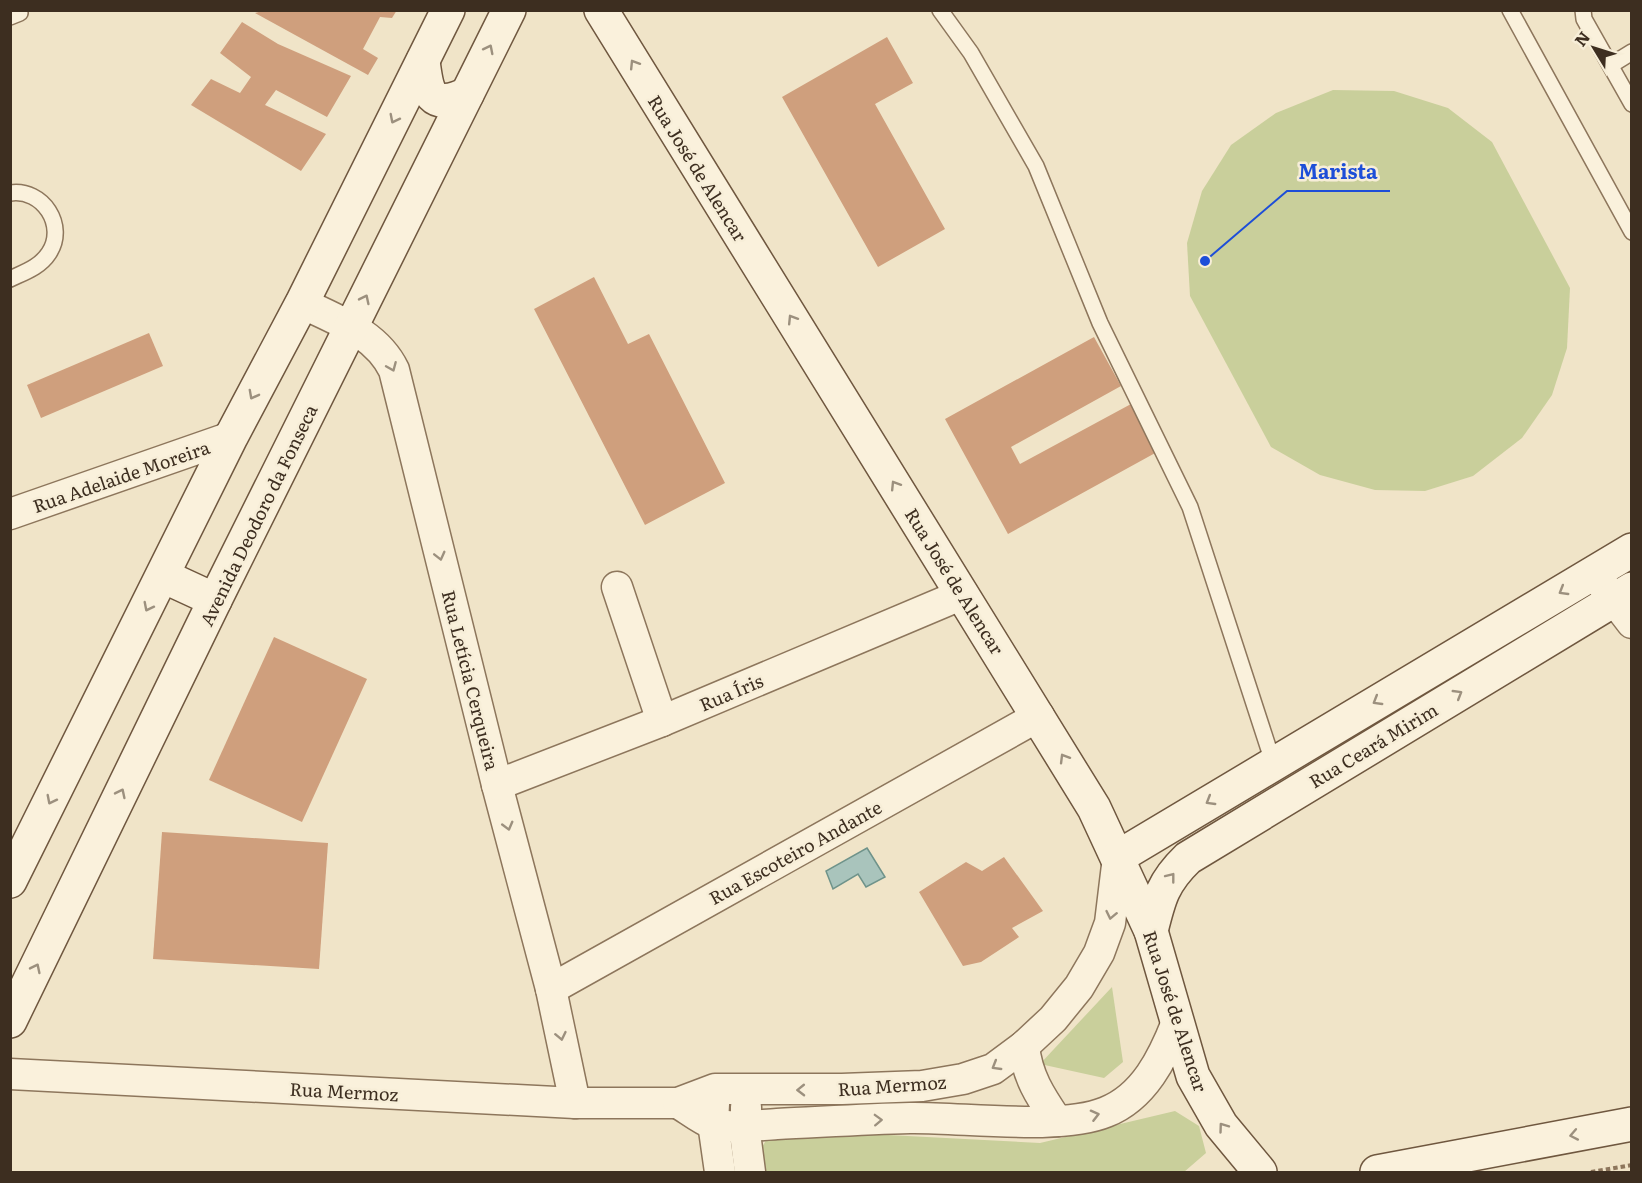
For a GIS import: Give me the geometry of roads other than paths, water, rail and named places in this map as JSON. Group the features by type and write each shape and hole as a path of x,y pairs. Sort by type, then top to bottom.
{"street":[{"path":"10,881 231,437 302,303 448,10"},
{"name":"Avenida Deodoro da Fonseca","path":"10,1021 215,600 509,10"},
{"name":"Rua José de Alencar","path":"601,10 1094,808 1151,931 1193,1076 1204,1099 1221,1125 1260,1173"},
{"path":"423,61 427,90 437,99 451,101 467,94"},
{"name":"Rua Letícia Cerqueira","path":"302,303 351,327 377,345 394,369 497,785 551,989 575,1103"},
{"name":"Rua Adelaide Moreira","path":"10,514 231,437"},
{"name":"Rua Ceará Mirim","path":"1118,857 1273,762 1632,550"},
{"path":"1594,573 1626,604"},
{"path":"163,576 215,600"},
{"path":"617,587 662,721"},
{"name":"Rua Íris","path":"497,785 662,721 963,594"},
{"name":"Rua Ceará Mirim","path":"1151,931 1161,892 1168,878 1188,858 1626,604"},
{"name":"Rua Escoteiro Andante","path":"551,989 1039,716"},
{"name":"Rua Mermoz","path":"10,1074 575,1103 678,1103 715,1089 746,1091 922,1086 963,1079 993,1069 1024,1046 1053,1018 1079,987 1099,953 1110,923 1118,857"},
{"name":"Rua Mermoz","path":"678,1103 713,1124 746,1125 912,1118 1057,1121 1105,1113 1124,1102 1142,1086 1156,1066 1177,1022"},
{"path":"1024,1046 1026,1068 1038,1095 1057,1121"},
{"path":"715,1089 713,1124 720,1173"},
{"path":"746,1091 750,1173"},
{"path":"1377,1173 1424,1167 1632,1124"}],"lane":[{"path":"940,10 971,53 1035,166 1100,323 1190,507 1273,762"},
{"path":"1510,10 1632,232"},
{"path":"1584,10 1582,16 1632,104"},
{"path":"1611,65 1632,52"},
{"path":"10,193 30,195 40,201 52,216 55,231 54,242 41,263 10,279"}],"water":[{"path":"867,848 885,877 866,887 858,874 833,889 826,871"}],"place":[{"name":"Marista","path":"1205,261"}]}
